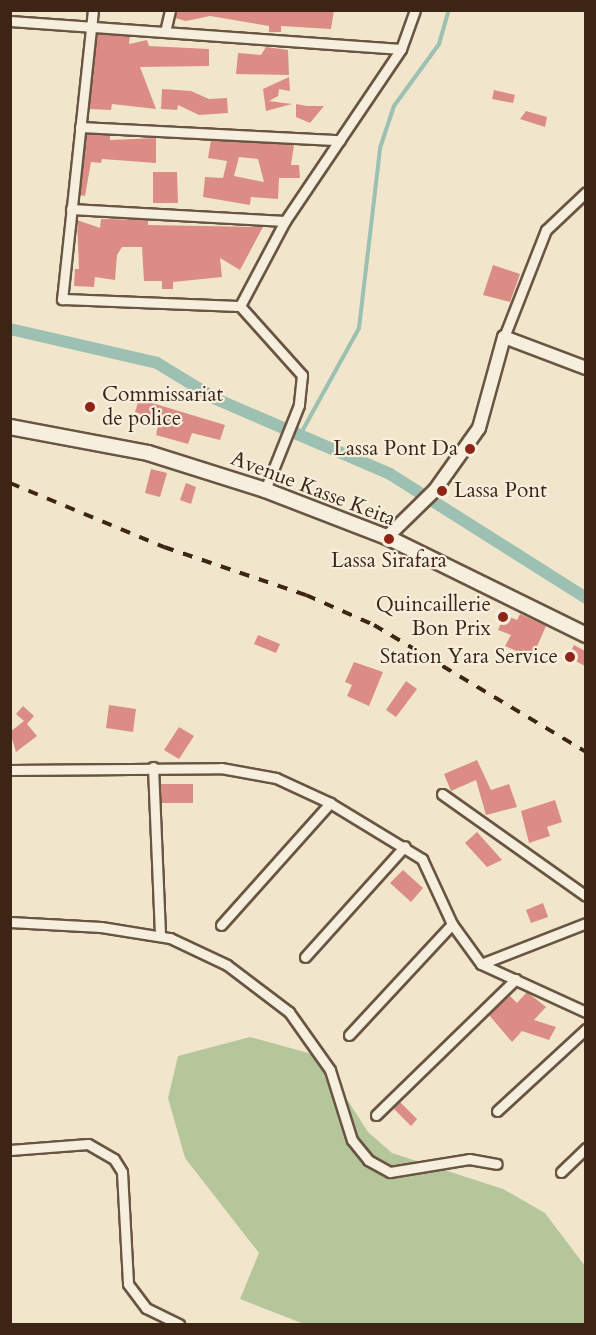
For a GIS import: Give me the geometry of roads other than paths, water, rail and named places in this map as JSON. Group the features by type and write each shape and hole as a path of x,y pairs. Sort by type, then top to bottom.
{"main road":[{"name":"Avenue Kasse Keita","path":"10,428 148,453 265,490 387,537 585,634"}],"street":[{"path":"93,10 62,299 240,306 302,375 299,405 288,438 265,490"},
{"path":"165,32 170,10"},
{"path":"240,306 285,221 401,49 415,10"},
{"path":"10,21 401,49"},
{"path":"80,127 340,140"},
{"path":"387,537 435,490 479,429 504,337 546,230 585,192"},
{"path":"71,209 285,221"},
{"path":"504,337 585,368"},
{"path":"153,767 160,936"},
{"path":"10,770 27,774 153,767 220,768 276,778 330,803 405,846 422,859 452,924 481,964 585,1011"},
{"path":"442,794 585,896"},
{"path":"221,925 330,803"},
{"path":"305,957 405,846"},
{"path":"10,922 30,921 160,936 227,965 289,1012 330,1070 352,1140 369,1160 390,1172 469,1159 497,1164"},
{"path":"481,964 585,923"},
{"path":"349,1035 452,924"},
{"path":"376,1115 516,979"},
{"path":"497,1111 585,1029"},
{"path":"10,1150 88,1144 114,1159 122,1172 128,1284 146,1308 178,1324"},
{"path":"561,1172 585,1148"}],"waterway":[{"path":"300,435 359,328 380,148 394,106 439,44 449,10"},
{"path":"10,329 157,363 216,399 390,474 586,598"}],"railway":[{"path":"10,483 164,547 306,595 374,625 586,752"}],"place":[{"name":"Commissariat de police","path":"90,407"},
{"name":"Lassa Pont Da","path":"470,449"},
{"name":"Lassa Pont","path":"442,491"},
{"name":"Lassa Sirafara","path":"389,539"},
{"name":"Quincaillerie Bon Prix","path":"503,617"},
{"name":"Station Yara Service","path":"570,657"}]}
